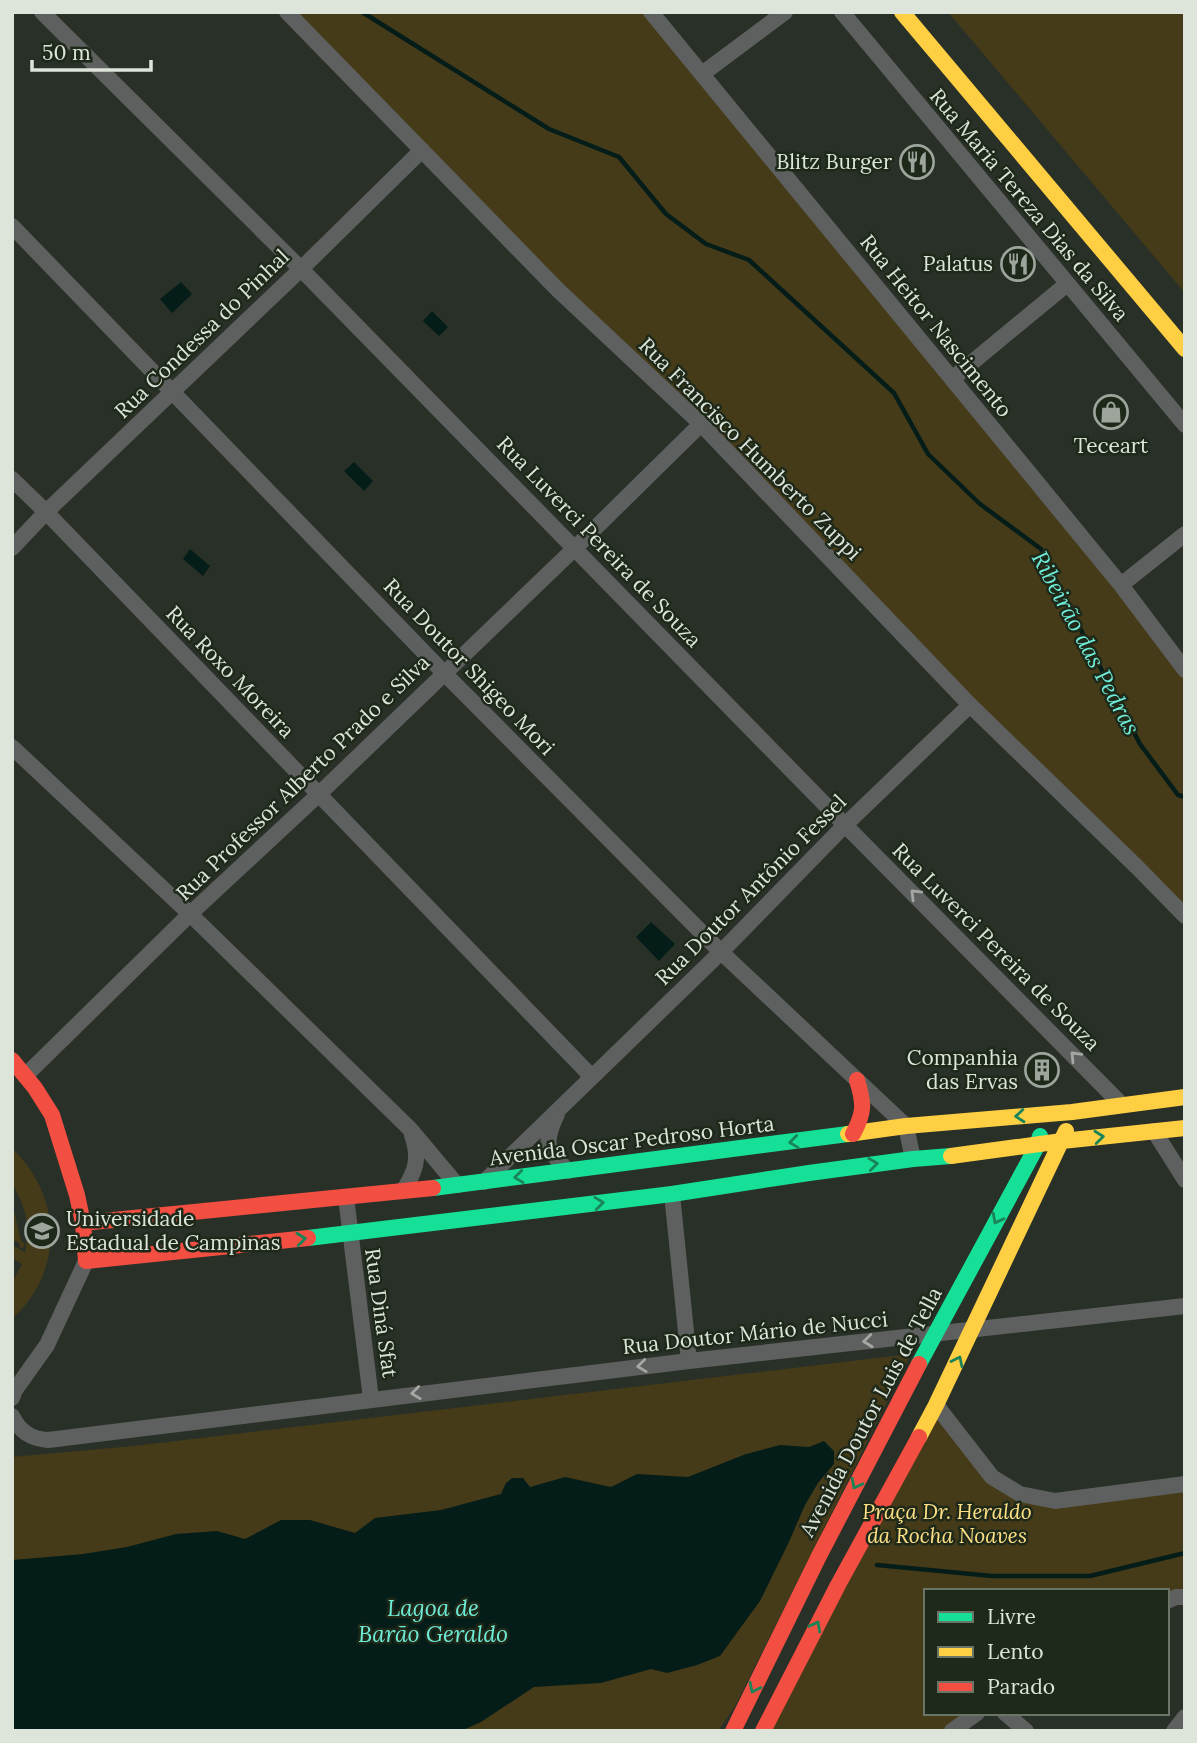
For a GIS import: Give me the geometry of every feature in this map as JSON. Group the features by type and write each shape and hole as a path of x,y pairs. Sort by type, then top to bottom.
{"main road":[{"path":"902,12 1185,349"},
{"path":"12,1060 52,1115 71,1172 83,1223 86,1261 349,1234 672,1194 913,1159 1185,1128"},
{"path":"853,1134 862,1118 864,1104 857,1080"},
{"name":"Avenida Oscar Pedroso Horta","path":"83,1223 484,1182 906,1126 1072,1112 1185,1097"},
{"path":"763,1731 838,1585 936,1405 1062,1141 1072,1112"},
{"name":"Avenida Doutor Luis de Tella","path":"733,1731 831,1532 936,1334 1009,1185 1037,1146 1048,1114"},
{"path":"973,1154 994,1164"}],"street":[{"name":"Rua Luverci Pereira de Souza","path":"42,12 301,269 1122,1105"},
{"name":"Rua Francisco Humberto Zuppi","path":"287,12 558,290 701,424 970,705 1185,916"},
{"name":"Rua Heitor Nascimento","path":"651,12 1121,585 1185,670"},
{"path":"702,74 785,12"},
{"name":"Rua Maria Tereza Dias da Silva","path":"842,12 1185,425"},
{"name":"Rua Condessa do Pinhal","path":"12,548 46,512 422,150"},
{"name":"Rua Doutor Shigeo Mori","path":"12,226 444,673 721,952 906,1126"},
{"path":"953,379 1067,284"},
{"name":"Rua Professor Alberto Prado e Silva","path":"25,1076 701,424"},
{"name":"Rua Roxo Moreira","path":"12,479 592,1077"},
{"path":"1121,585 1185,534"},
{"name":"Rua Doutor Antônio Fessel","path":"484,1182 970,705"},
{"path":"12,747 190,914 410,1129 457,1185"},
{"name":"Rua Doutor Antônio Fessel","path":"561,1106 548,1132 548,1145 551,1154 568,1171"},
{"path":"906,1126 913,1159"},
{"path":"403,1191 417,1163 416,1147 410,1129"},
{"path":"1154,1131 1185,1180"},
{"path":"672,1194 689,1360"},
{"name":"Rua Diná Sfat","path":"346,1197 372,1399"},
{"path":"12,1398 47,1345 86,1261"},
{"name":"Rua Doutor Mário de Nucci","path":"12,1416 17,1426 27,1434 48,1440 689,1360 1185,1307"},
{"path":"936,1405 992,1477 1020,1494 1055,1501 1185,1484"},
{"path":"952,1731 974,1715"},
{"path":"1007,1715 1026,1731"},
{"path":"1174,1731 1185,1717"}],"green space":[{"path":"287,12 651,12 1185,670 1185,911"},
{"path":"948,12 1185,12 1185,293"},
{"path":"12,1148 29,1167 41,1188 51,1233 41,1279 29,1300 12,1319 12,1283 22,1264 12,1258 12,1245 25,1252 28,1232 22,1203 12,1183"},
{"path":"12,1202 21,1241 25,1244 23,1248 12,1239"},
{"name":"Lagoa de Barão Geraldo","path":"911,1354 734,1708 718,1731 12,1731 12,1457 134,1446"},
{"name":"Praça Dr. Heraldo da Rocha Noaves","path":"936,1405 992,1477 1055,1501 1185,1484 1185,1597 1169,1601 1169,1589 924,1589 924,1715 974,1715 952,1731 763,1731"}],"water":[{"path":"181,282 192,294 172,313 160,299"},
{"path":"432,311 448,327 439,336 423,321"},
{"path":"354,462 373,481 364,491 344,471"},
{"path":"190,549 210,566 203,576 183,559"},
{"path":"651,922 675,944 659,961 636,937"},
{"name":"Lagoa de Barão Geraldo","path":"824,1441 834,1451 834,1464 805,1505 760,1601 720,1656 697,1665 667,1673 651,1669 601,1683 534,1687 481,1722 461,1731 12,1731 12,1560 83,1554 127,1547 176,1534 217,1531 245,1539 281,1520 310,1520 355,1533 375,1518 441,1510 501,1494 506,1483 512,1478 523,1478 530,1487 565,1477 611,1487 637,1474 688,1477 746,1454 780,1445 809,1447"}],"waterway":[{"name":"Ribeirão das Pedras","path":"362,12 549,129 619,157 666,214 706,244 749,260 894,393 928,454 980,504 1041,549 1140,744 1178,795 1185,797"},
{"path":"877,1565 992,1576 1090,1576 1185,1553"}],"traffic: fast":[{"path":"433,1188 848,1134"},
{"path":"919,1364 1040,1136"},
{"path":"308,1238 672,1194 809,1173 951,1156"}],"traffic: slow":[{"path":"902,12 1185,349"},
{"path":"848,1134 906,1126 1072,1112 1185,1097"},
{"path":"951,1156 1185,1128"},
{"path":"919,1437 1066,1131"}],"traffic: jam":[{"path":"12,1060 35,1088 52,1115 77,1195 83,1223 86,1261 308,1238"},
{"path":"853,1134 860,1120 862,1107 857,1080"},
{"path":"83,1223 433,1188"},
{"path":"733,1731 819,1556 919,1364"},
{"path":"763,1731 838,1585 919,1437"}],"place":[{"name":"Blitz Burger","path":"917,162"},
{"name":"Palatus","path":"1018,264"},
{"name":"Teceart","path":"1111,412"},
{"name":"Companhia das Ervas","path":"1042,1070"},
{"name":"Universidade Estadual de Campinas","path":"42,1231"}]}
